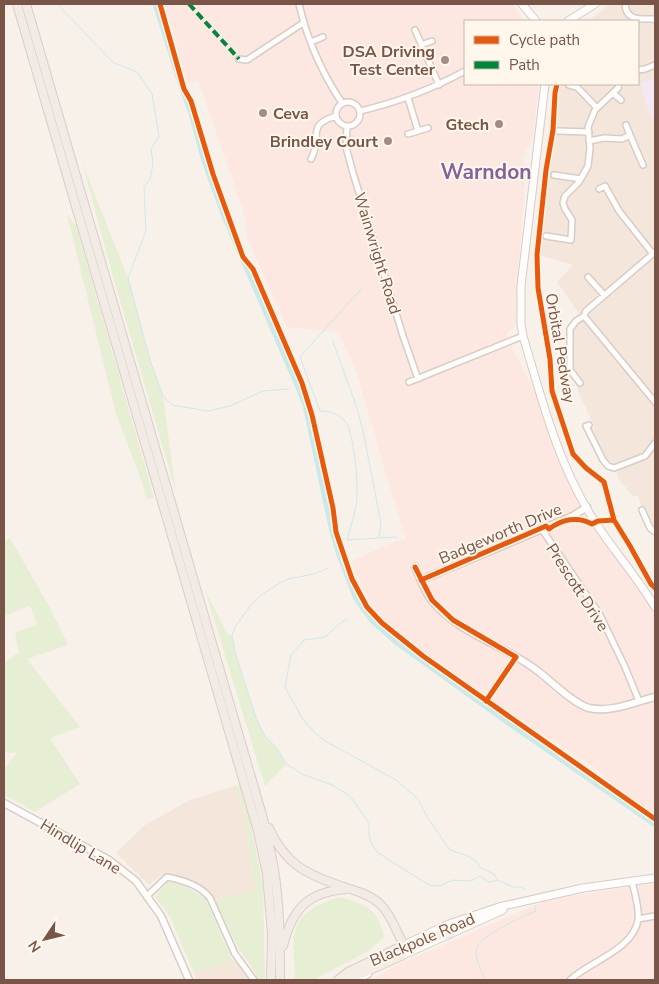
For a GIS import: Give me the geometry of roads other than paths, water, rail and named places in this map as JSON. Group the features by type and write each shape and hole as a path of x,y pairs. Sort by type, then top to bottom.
{"highway":[{"path":"17,4 258,831 267,874 272,934 271,980"},
{"path":"26,4 262,815 277,890 280,980"},
{"path":"262,815 276,843 300,869 319,879 368,896 380,905 390,918 404,945 402,956"},
{"path":"280,954 288,926 303,905 318,894 350,889"},
{"path":"404,945 412,947 440,935 450,934"}],"main road":[{"path":"522,4 535,20"},
{"path":"570,20 595,4"},
{"path":"545,85 521,286 521,324 523,336 540,398 555,440 574,483 595,522 655,607"},
{"name":"Blackpole Road","path":"338,980 348,972 449,924 499,907 510,906 559,893 655,878"},
{"name":"Blackpole Road","path":"347,980 510,906"}],"street":[{"path":"298,4 311,42 331,87 342,103"},
{"path":"625,4 628,15 633,18 655,20"},
{"path":"239,59 247,60 303,22"},
{"path":"415,30 440,85"},
{"path":"311,42 324,36"},
{"path":"421,45 432,41"},
{"path":"639,70 655,65"},
{"path":"360,111 408,98 440,85 464,72"},
{"path":"569,85 577,87 596,107"},
{"path":"546,236 571,240 572,220 564,209 563,202 565,196 573,189 588,166 590,141 588,127 596,107 613,93 619,85"},
{"path":"613,93 621,100"},
{"path":"408,98 418,131"},
{"path":"353,102 360,111 357,122 347,126 340,123 336,116 337,109 342,103 353,102"},
{"path":"311,159 316,150 317,128 322,121 336,116"},
{"path":"626,125 643,165"},
{"name":"Wainwright Road","path":"347,126 346,147 353,173 418,379"},
{"path":"408,134 428,128"},
{"path":"556,131 589,132"},
{"path":"590,141 604,138 622,138 630,134"},
{"path":"554,174 581,178"},
{"path":"580,383 570,370 570,330 576,321 584,316 586,311 654,253 619,212 605,186 599,189"},
{"path":"588,277 604,295"},
{"path":"589,288 594,283"},
{"path":"584,316 655,402"},
{"path":"409,382 523,336"},
{"path":"589,425 586,426 603,460 608,466 614,468 649,454 655,443"},
{"path":"649,454 655,458"},
{"name":"Badgeworth Drive","path":"421,580 573,516 587,508"},
{"path":"641,513 650,528 655,532"},
{"name":"Prescott Drive","path":"541,528 600,615 625,667 638,701"},
{"path":"415,567 432,600 453,620 525,662 563,693 585,707 603,710 655,697"},
{"name":"Hindlip Lane","path":"4,803 109,860 136,882 161,916 189,980"},
{"path":"147,896 165,877 205,891 210,898 235,954 254,980"},
{"path":"570,980 586,967 623,945 628,940 638,919 632,881"},
{"path":"638,919 655,916"},
{"path":"357,980 372,969"}],"waterway":[{"path":"57,4 114,63 137,72 152,94 159,136 151,149 153,164 150,179 144,187 146,231 128,278 150,360 163,396 172,405 208,411 230,406 263,391 288,389"},
{"path":"155,4 191,113 203,158 223,214 305,405 332,532 356,599 372,621 397,643 655,825"},
{"path":"333,342 356,405 363,431 381,523 379,538 347,540 357,498 356,470 351,436 345,421 340,416 320,411 300,357 362,288"},
{"path":"380,538 397,537"},
{"path":"328,568 314,574 288,579 261,595 235,627 232,635 235,652 256,718 265,736 277,748 286,764 302,774 332,785 350,796 369,823 369,836 377,852 429,885 439,886 453,880 471,881 480,876 489,882 498,880 513,887 521,887 526,890"},
{"path":"347,619 325,637 304,640 291,655 285,687 302,718 325,741 396,780 418,799 427,817 450,850 468,856 478,863 479,867 494,874 497,879"},
{"path":"485,980 477,957 476,950 479,944 502,927 536,911 535,906"}],"place":[{"name":"DSA Driving Test Center","path":"445,60"},
{"name":"Ceva","path":"263,113"},
{"name":"Gtech","path":"499,124"},
{"name":"Brindley Court","path":"388,141"}],"district":[{"name":"Warndon","path":"486,172"}]}
